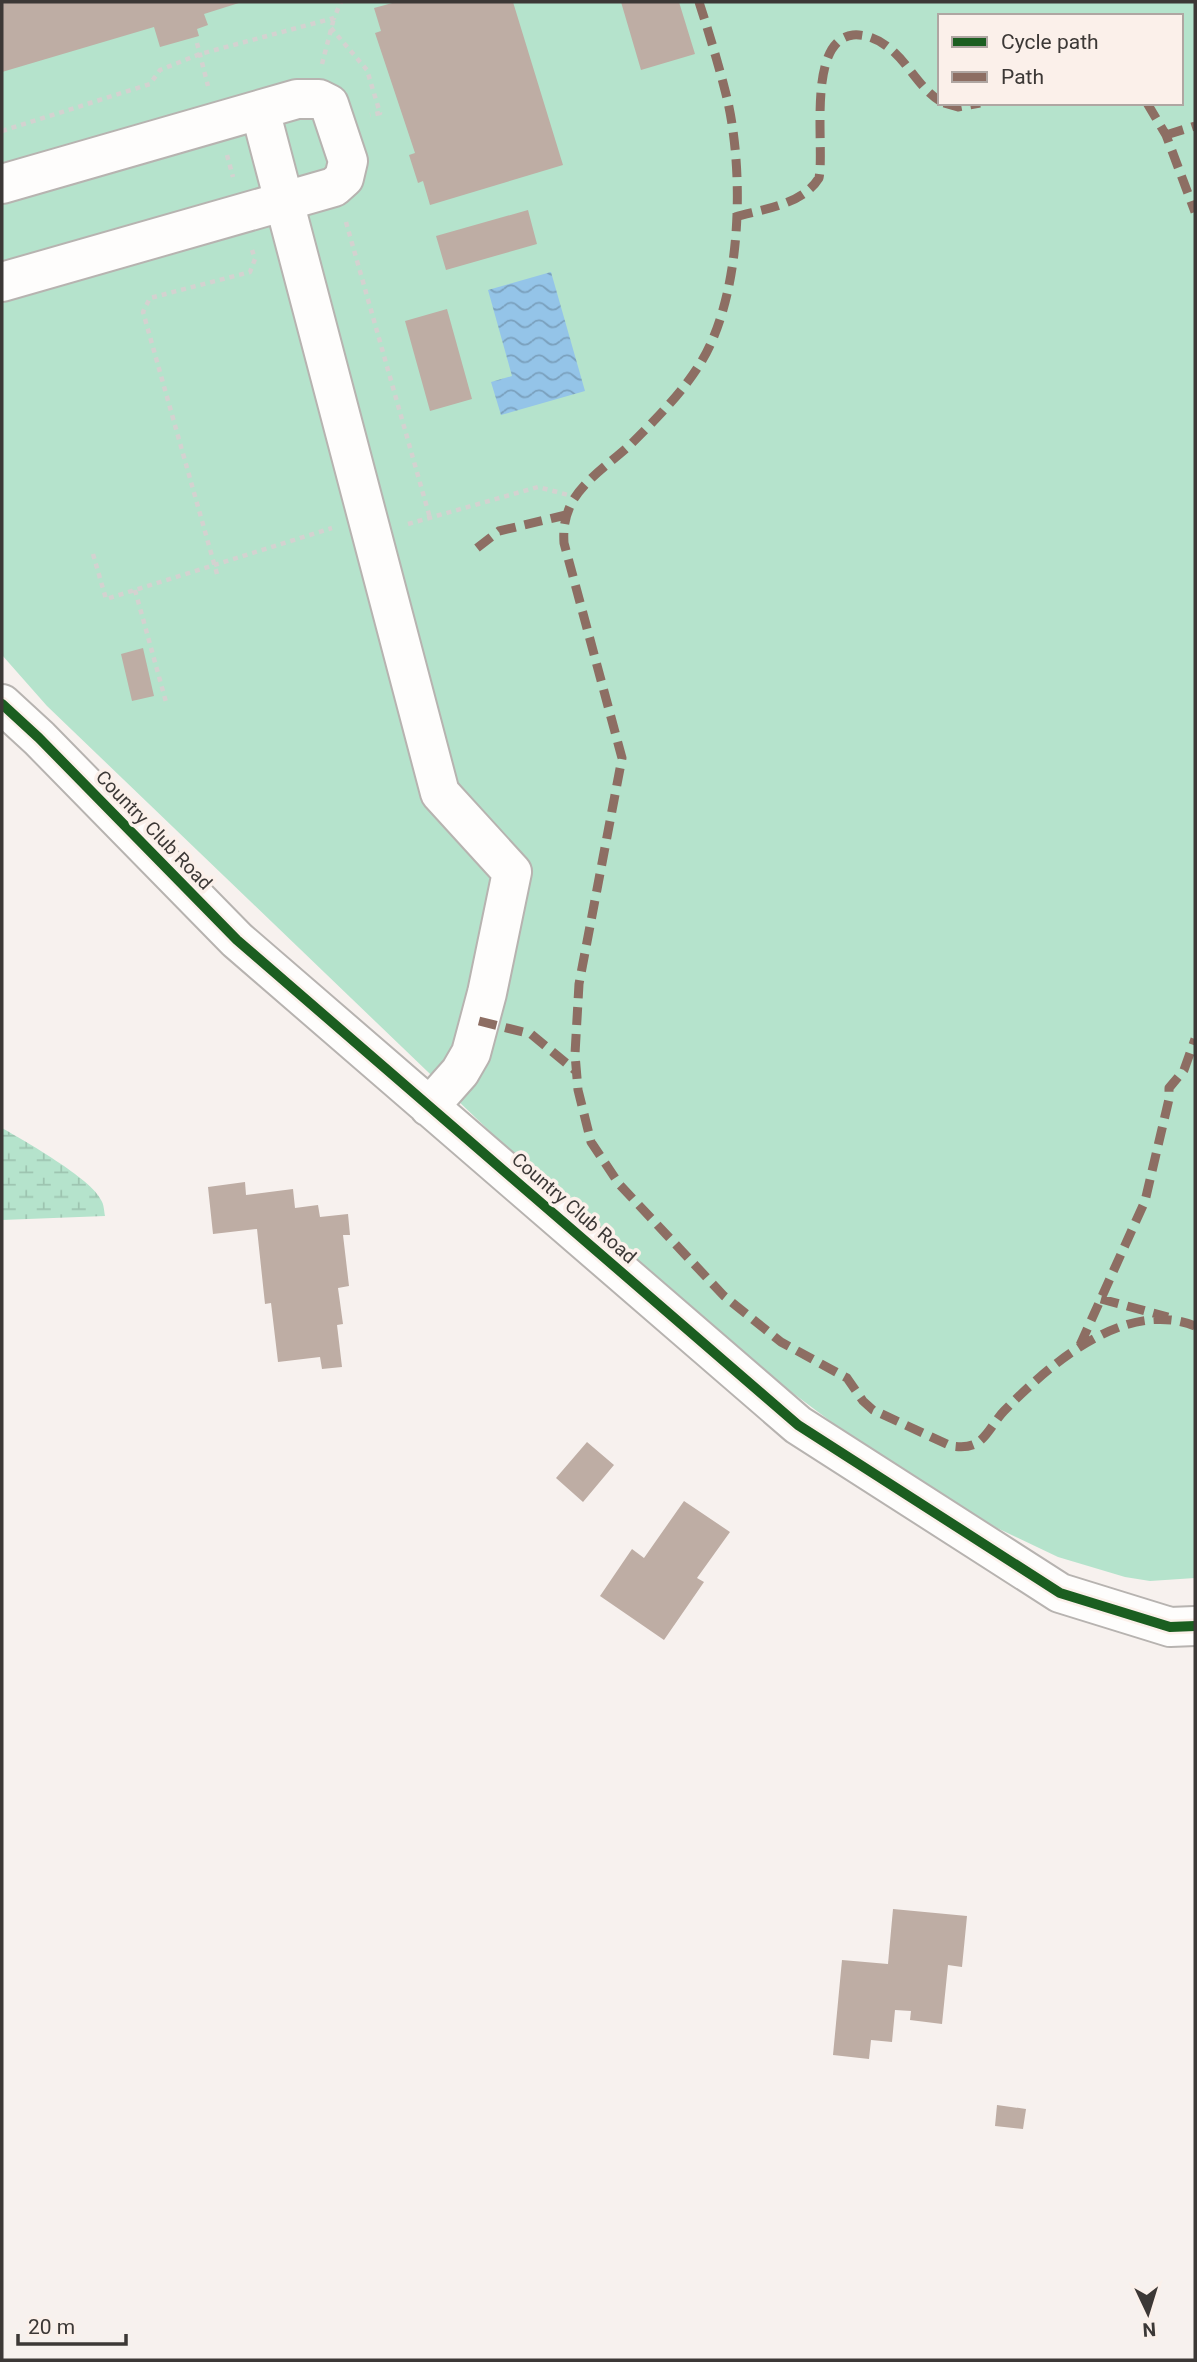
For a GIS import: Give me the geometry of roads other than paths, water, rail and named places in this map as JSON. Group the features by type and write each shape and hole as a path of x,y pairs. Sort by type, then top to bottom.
{"street":[{"path":"2,184 297,99 319,99 334,110 348,161 344,178 334,187 2,282"},
{"path":"260,110 372,525 440,793 512,872 487,993 471,1053 460,1072 429,1107"},
{"name":"Country Club Road","path":"2,704 39,738 237,940 798,1425 1060,1593 1170,1627 1195,1626"}],"water":[{"path":"551,272 585,391 501,415 491,382 512,376 488,290"}]}
